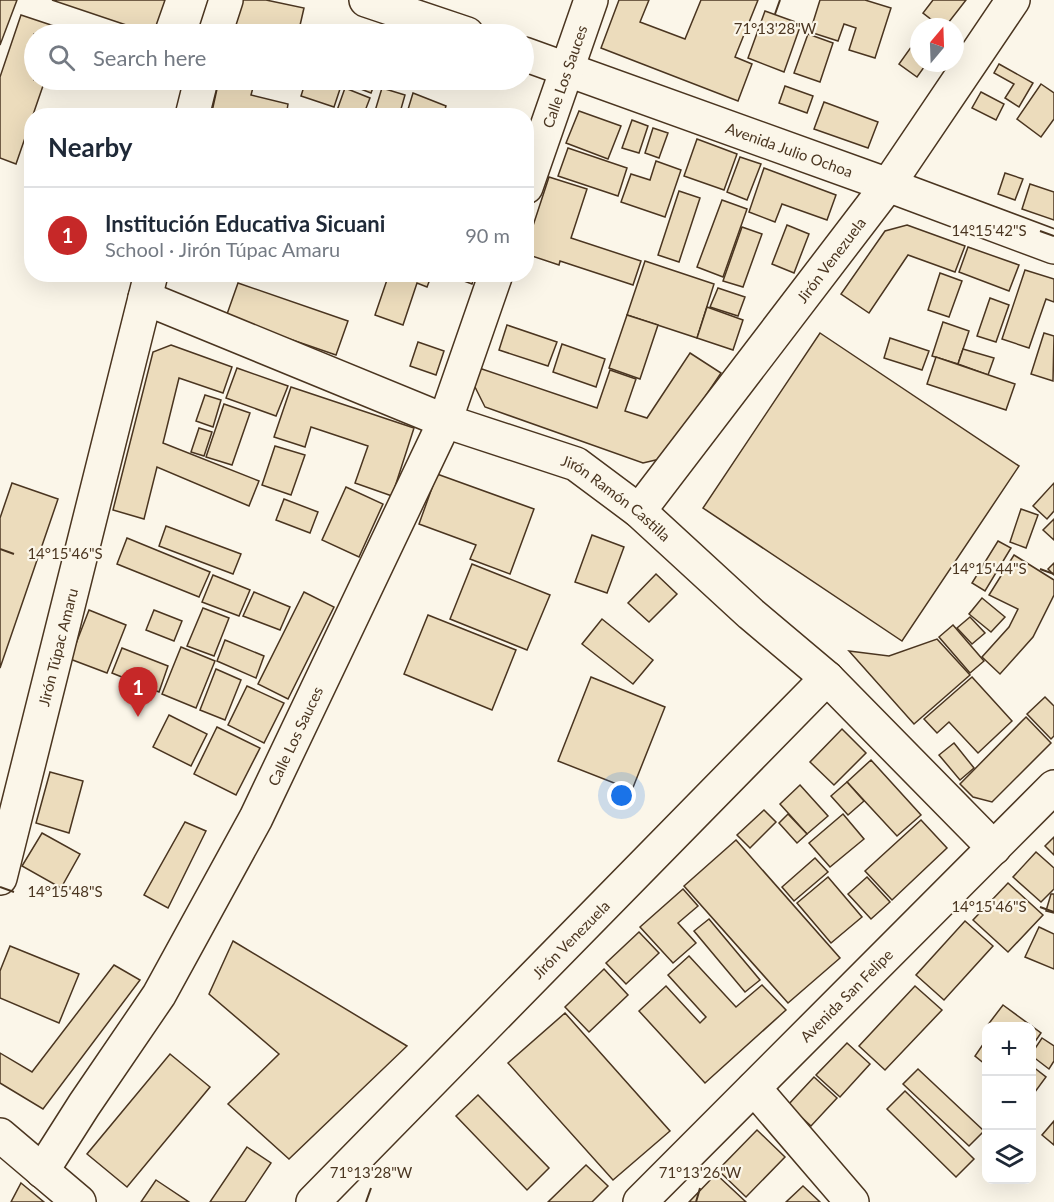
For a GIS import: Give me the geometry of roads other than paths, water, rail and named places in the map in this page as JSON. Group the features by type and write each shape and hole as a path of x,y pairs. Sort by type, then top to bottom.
{"street":[{"path":"218,24 226,0"},
{"path":"366,0 437,24"},
{"name":"Calle Los Sauces","path":"534,165 591,0"},
{"name":"Jirón Venezuela","path":"639,511 888,184 1013,0"},
{"name":"Avenida Julio Ochoa","path":"534,57 888,184 1054,247"},
{"path":"194,108 198,90"},
{"name":"Calle Los Sauces","path":"42,1170 159,995 256,818 445,421 493,282"},
{"name":"Jirón Ramón Castilla","path":"148,286 445,421 576,464 639,511 751,614 827,678 994,848"},
{"name":"Jirón Túpac Amaru","path":"0,878 148,286"},
{"name":"Jirón Venezuela","path":"313,1202 827,678"},
{"name":"Avenida San Felipe","path":"640,1202 1054,787"},
{"path":"754,1088 852,1202"},
{"path":"0,1135 80,1202"}],"place":[{"name":"Institución Educativa Sicuani","path":"138,717"}]}
